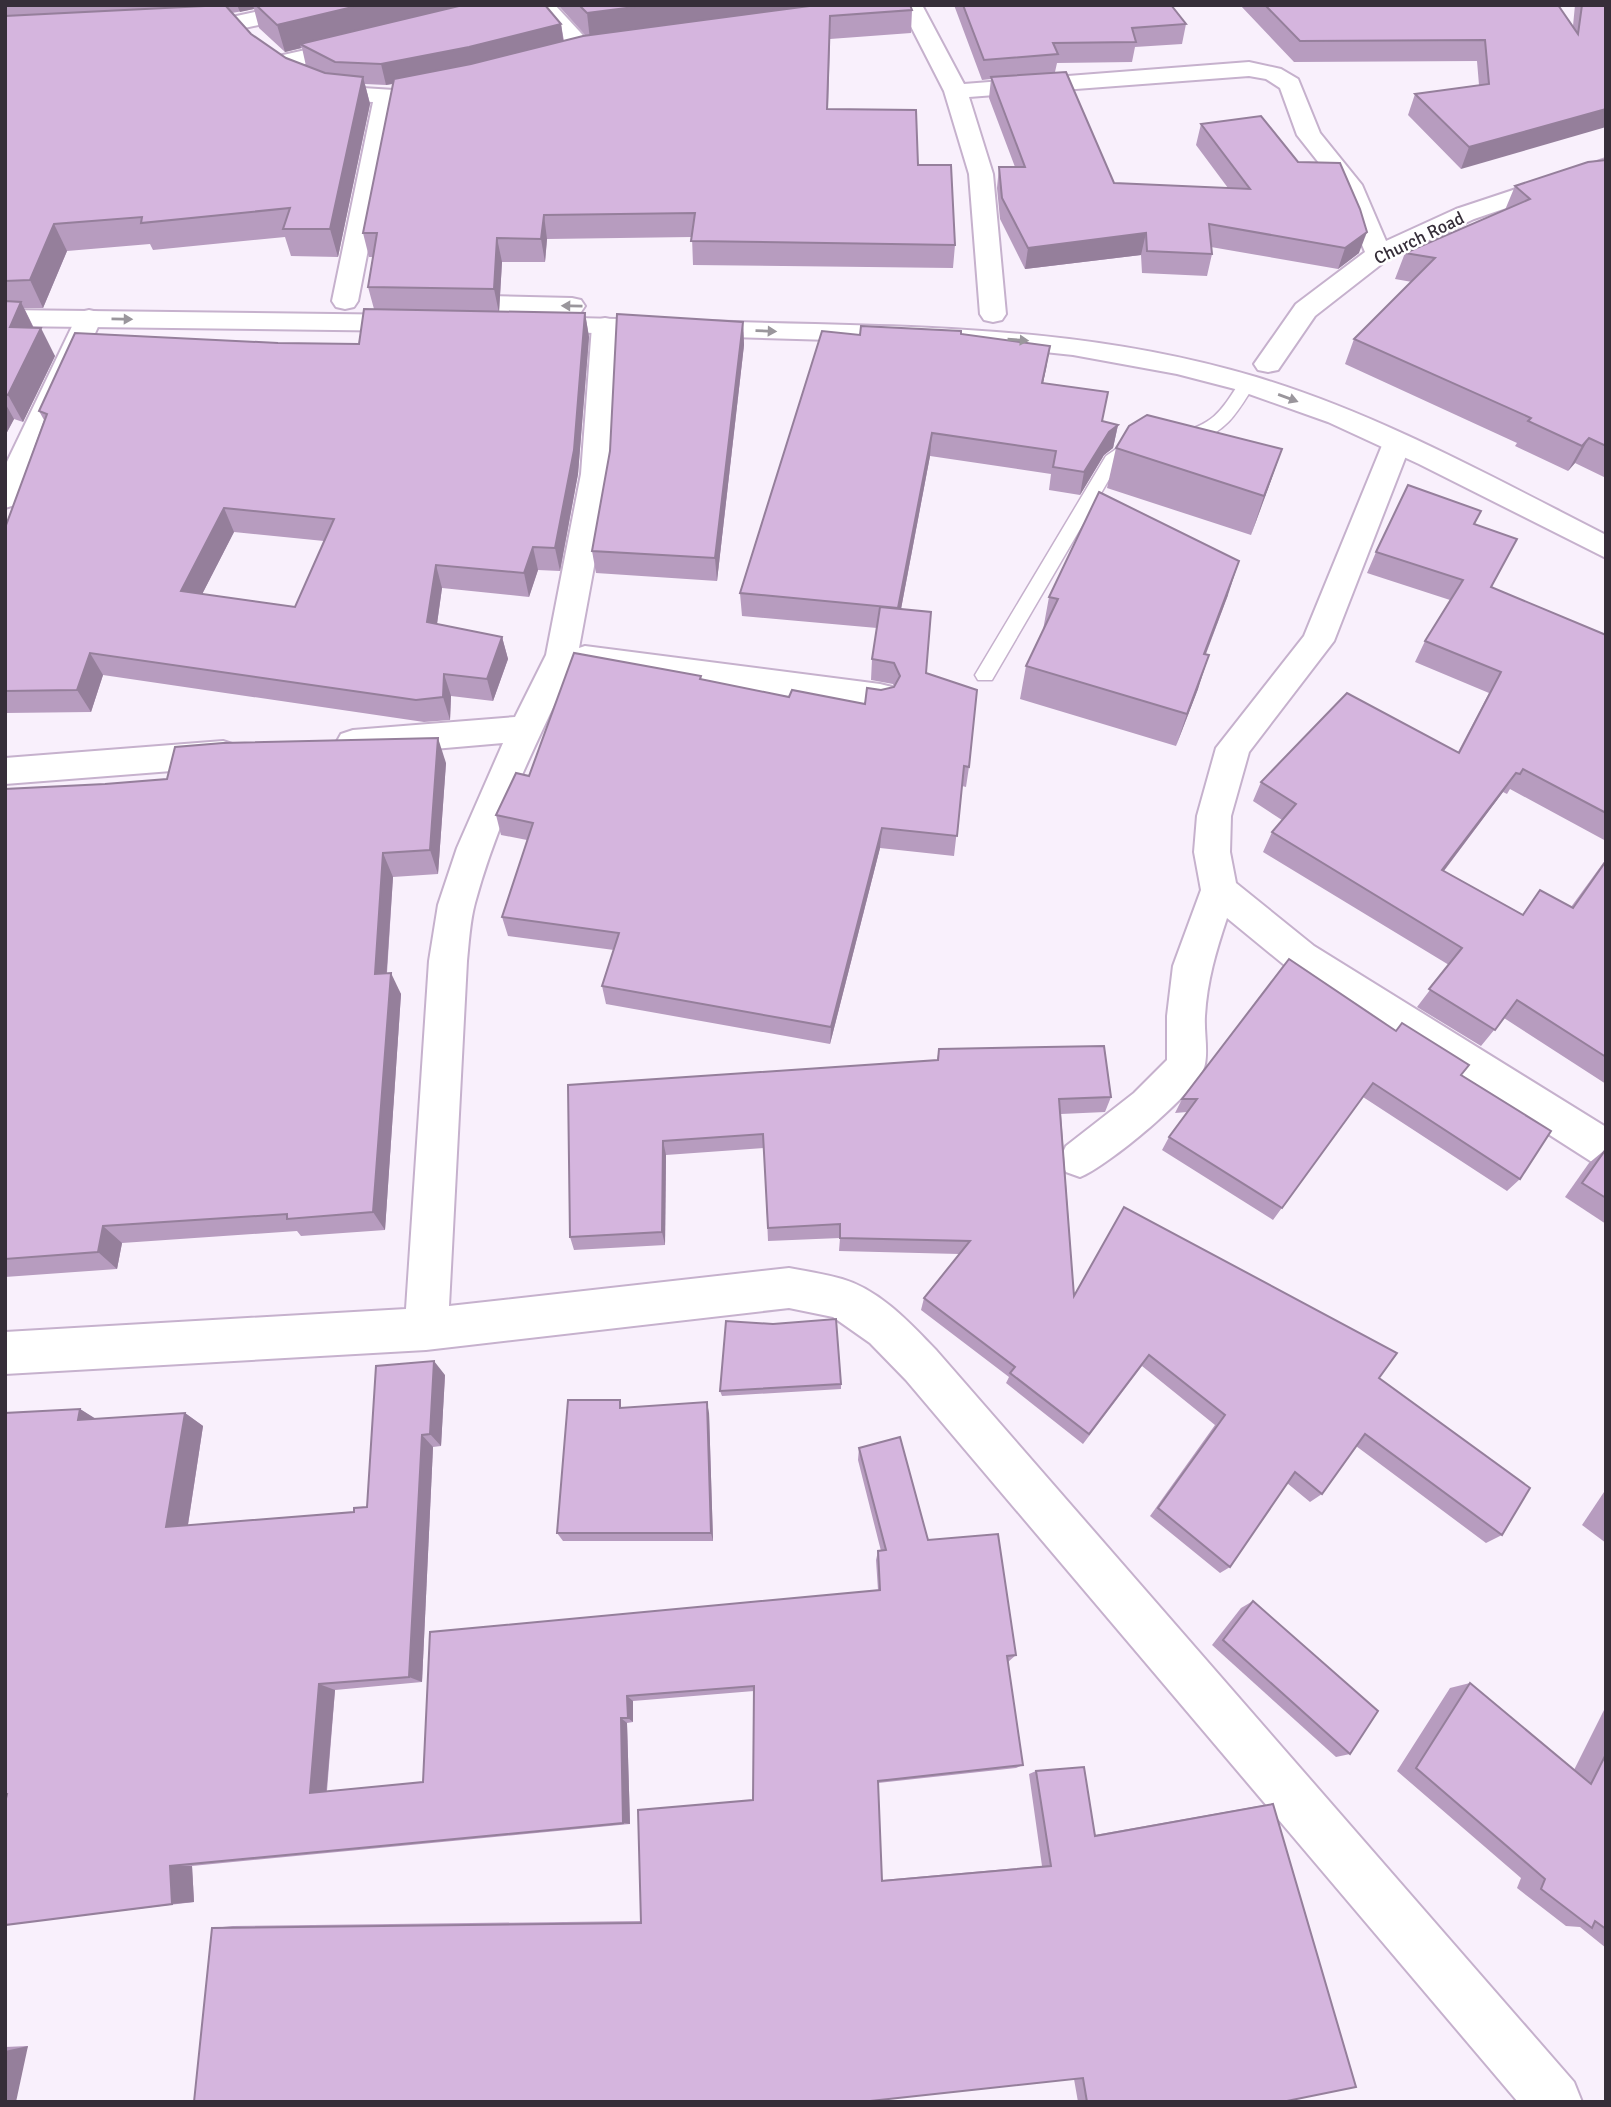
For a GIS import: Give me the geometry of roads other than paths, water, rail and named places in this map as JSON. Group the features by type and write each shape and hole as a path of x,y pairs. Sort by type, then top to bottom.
{"street":[{"path":"213,23 240,22 318,5"},
{"path":"543,5 583,50"},
{"path":"885,10 912,6 956,91 981,174 993,314"},
{"path":"240,22 249,37 320,86 345,94 386,94 411,90"},
{"path":"282,62 372,41"},
{"path":"560,56 607,46"},
{"path":"956,91 1249,69 1273,75 1290,84 1309,135 1350,184 1379,254"},
{"path":"345,301 386,94"},
{"name":"Church Road","path":"1268,364 1306,310 1379,254 1465,214 1606,166"},
{"path":"5,294 993,314 1177,344 1268,364 1406,421 1606,520"},
{"path":"5,318 605,326 968,337 1037,342 1121,355 1247,384 1337,417 1397,443 1606,548"},
{"path":"5,498 89,318"},
{"path":"426,1329 447,961 456,905 475,848 526,729 562,655 596,474 605,326"},
{"path":"1080,1159 1148,1105 1186,1066 1186,1016 1192,966 1219,890 1212,852 1214,816 1233,748 1318,642 1397,443"},
{"path":"562,655 880,696"},
{"path":"321,746 526,729"},
{"path":"5,771 252,751"},
{"path":"1219,890 1301,957 1606,1149"},
{"path":"5,1353 426,1329 789,1288 842,1298 885,1328 930,1376 1554,2102"}],"lane":[{"path":"985,675 1112,460 1134,446 1203,434 1223,423 1247,384"}]}
